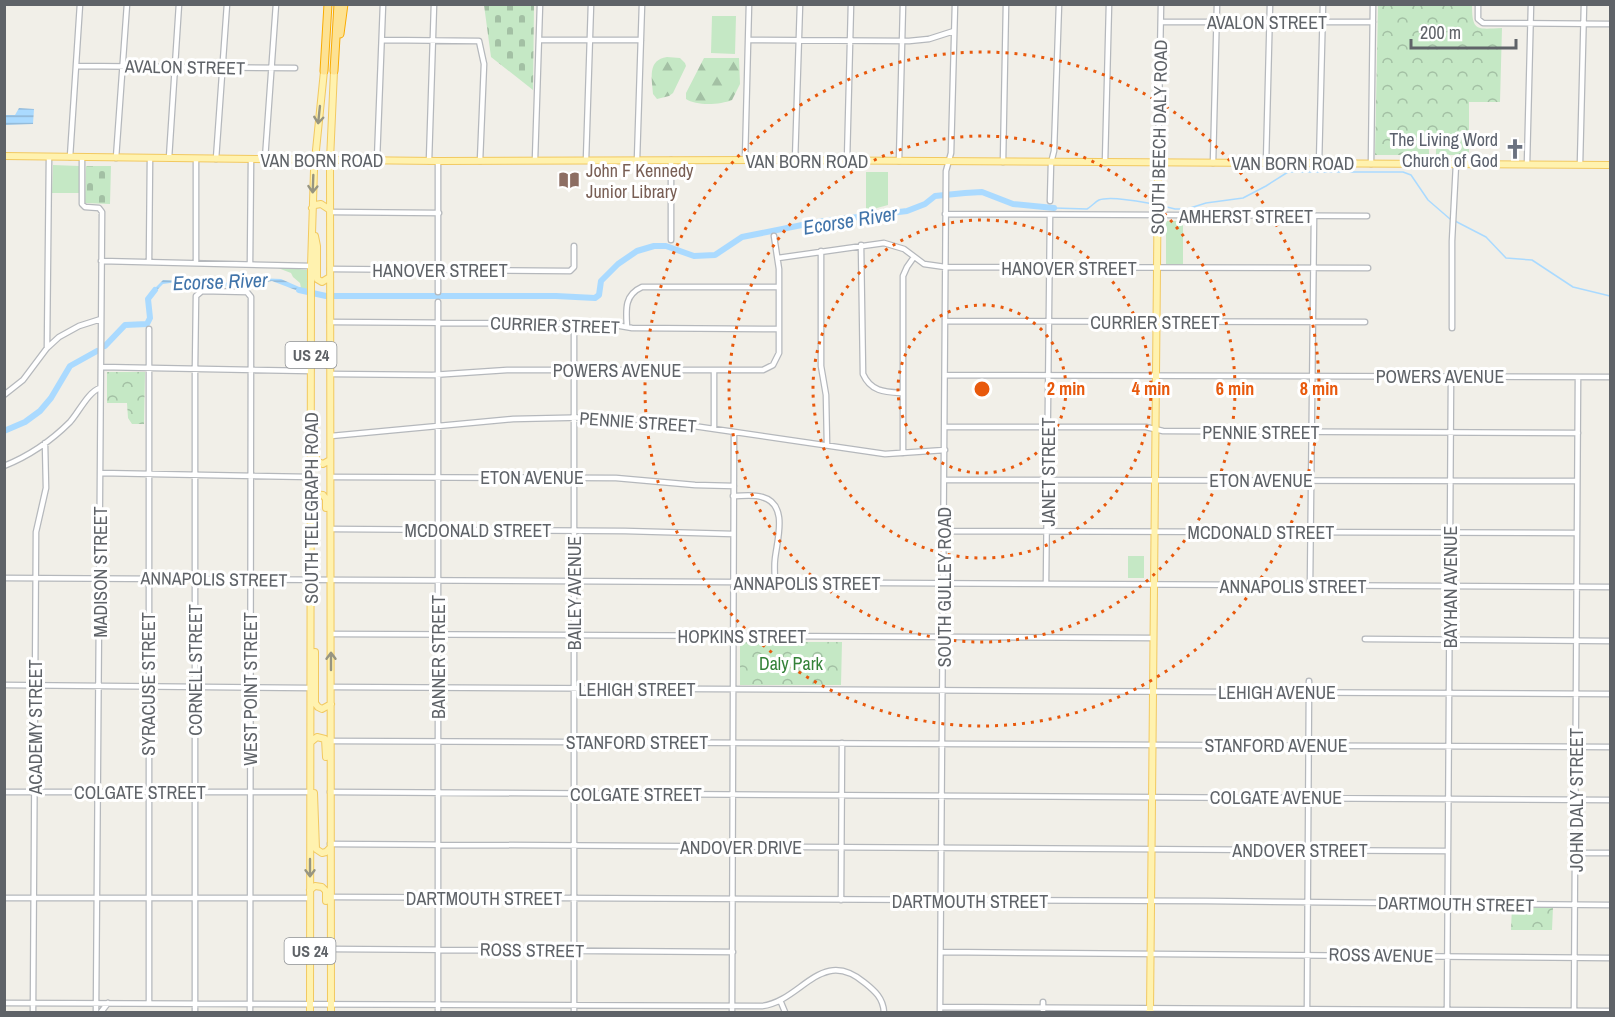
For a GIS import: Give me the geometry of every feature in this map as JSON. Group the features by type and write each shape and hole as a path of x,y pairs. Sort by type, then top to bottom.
{"highway":[{"path":"323,4 324,68"},
{"name":"SOUTH TELEGRAPH ROAD","path":"324,68 328,4"},
{"name":"SOUTH TELEGRAPH ROAD","path":"334,68 338,4"},
{"path":"334,68 344,4"}],"main road":[{"name":"SOUTH TELEGRAPH ROAD","path":"310,1012 311,266 315,160 324,68"},
{"name":"SOUTH TELEGRAPH ROAD","path":"331,1012 330,160 334,68"},
{"name":"VAN BORN ROAD","path":"4,156 429,161 745,160 1611,165"},
{"name":"SOUTH BEECH DALY ROAD","path":"1154,585 1158,163"},
{"path":"312,208 321,204 331,211"},
{"path":"312,223 317,246 317,279 322,282 330,277"},
{"path":"311,356 319,351 326,354 328,421 331,428"},
{"path":"311,393 315,412 316,461 323,464 331,459"},
{"path":"311,500 314,494 319,494 326,499 327,546 330,566"},
{"path":"1150,1010 1154,585"},
{"path":"311,631 315,659 315,703 322,709 330,704"},
{"path":"310,742 317,737 326,741 326,793 330,814"},
{"path":"310,774 315,803 316,849 322,853 330,846"},
{"path":"310,890 318,886 326,891 326,942 330,952"}],"street":[{"path":"70,157 80,4"},
{"path":"116,158 127,4"},
{"path":"169,158 179,4"},
{"path":"216,159 227,4"},
{"path":"265,159 276,4"},
{"path":"377,160 383,4"},
{"path":"429,161 434,4"},
{"path":"536,160 540,4"},
{"path":"586,160 591,4"},
{"path":"638,160 642,4"},
{"path":"745,160 749,4"},
{"path":"795,161 800,4"},
{"path":"847,161 851,4"},
{"path":"899,161 903,4"},
{"name":"SOUTH GULLEY ROAD","path":"940,1010 945,480 945,171 951,153 955,4"},
{"path":"1003,162 1006,4"},
{"path":"1050,201 1059,4"},
{"path":"1105,163 1108,4"},
{"name":"SOUTH BEECH DALY ROAD","path":"1158,163 1161,4"},
{"path":"1214,163 1217,4"},
{"path":"1266,163 1270,4"},
{"path":"1319,164 1323,4"},
{"path":"1371,164 1373,4"},
{"path":"1478,4 1479,21 1483,23 1611,24"},
{"path":"1527,164 1531,4"},
{"path":"1580,165 1584,4"},
{"name":"AVALON STREET","path":"1161,22 1373,22"},
{"path":"748,40 902,41 929,39 954,31"},
{"path":"382,40 477,40 480,42 484,64 480,161"},
{"path":"539,40 641,40"},
{"name":"AVALON STREET","path":"76,66 295,69"},
{"path":"48,348 49,157"},
{"name":"MADISON STREET","path":"82,157 82,204 85,207 99,208 102,212 96,1012"},
{"path":"149,262 150,158"},
{"path":"196,159 196,263"},
{"path":"250,264 251,160"},
{"path":"671,160 671,240"},
{"path":"438,161 438,292"},
{"path":"1452,328 1456,164"},
{"path":"331,211 439,213"},
{"name":"AMHERST STREET","path":"945,214 1050,215 1157,212 1368,216"},
{"name":"JANET STREET","path":"1047,584 1050,215"},
{"path":"1310,586 1314,216"},
{"name":"POWERS AVENUE","path":"331,374 439,375 507,370 758,370 770,367 778,356 779,329 778,258 774,237"},
{"name":"HANOVER STREET","path":"778,258 878,242 904,249 928,265 945,267 1368,268"},
{"path":"861,245 862,371 868,383 882,392 903,393"},
{"name":"HANOVER STREET","path":"330,269 573,270 574,246"},
{"path":"821,251 821,366 826,395 827,445"},
{"path":"903,453 903,276 914,257"},
{"path":"101,261 311,266"},
{"path":"627,327 628,300 642,287 779,287"},
{"name":"CORNELL STREET","path":"195,1012 196,296 198,292 247,292 249,294"},
{"name":"WEST POINT STREET","path":"249,294 250,1012"},
{"name":"BANNER STREET","path":"438,302 438,1012"},
{"path":"4,395 23,380 59,337 72,329 101,319"},
{"name":"CURRIER STREET","path":"945,321 1365,322"},
{"name":"CURRIER STREET","path":"330,322 609,324 627,327 779,329"},
{"name":"BAILEY AVENUE","path":"574,324 574,1012"},
{"name":"SYRACUSE STREET","path":"149,329 149,1003"},
{"path":"101,367 311,371"},
{"path":"714,370 714,429"},
{"name":"POWERS AVENUE","path":"945,375 1611,377"},
{"name":"BAYHAN AVENUE","path":"1447,1011 1451,376"},
{"name":"JOHN DALY STREET","path":"1574,1012 1578,377"},
{"path":"4,466 45,443 69,423 95,390 100,388"},
{"name":"PENNIE STREET","path":"331,436 513,419 625,418 885,454 945,450"},
{"name":"PENNIE STREET","path":"945,427 1048,427 1155,429 1160,431 1578,433"},
{"path":"732,1012 734,432"},
{"name":"ACADEMY STREET","path":"33,1012 35,578 37,527 46,488 45,443"},
{"path":"100,473 311,477"},
{"name":"ETON AVENUE","path":"331,477 627,478 695,485 734,486"},
{"name":"ETON AVENUE","path":"945,480 1577,481"},
{"path":"734,496 762,497 777,509 779,534 774,582"},
{"name":"MCDONALD STREET","path":"331,529 574,530 733,534"},
{"name":"MCDONALD STREET","path":"944,531 1577,533"},
{"name":"ANNAPOLIS STREET","path":"4,578 1611,587"},
{"name":"HOPKINS STREET","path":"330,634 1153,638"},
{"path":"1365,639 1611,641"},
{"path":"1307,1010 1309,681"},
{"path":"4,685 311,688"},
{"name":"LEHIGH STREET","path":"331,687 943,691"},
{"name":"LEHIGH AVENUE","path":"943,691 1611,694"},
{"name":"STANFORD STREET","path":"331,741 942,743"},
{"path":"841,900 842,743"},
{"name":"STANFORD AVENUE","path":"942,743 1611,747"},
{"name":"COLGATE STREET","path":"4,792 311,792"},
{"name":"COLGATE STREET","path":"330,792 942,796"},
{"name":"COLGATE AVENUE","path":"942,796 1611,800"},
{"name":"ANDOVER DRIVE","path":"330,846 1151,849"},
{"name":"ANDOVER STREET","path":"1151,849 1448,851"},
{"path":"1575,853 1611,853"},
{"name":"DARTMOUTH STREET","path":"330,897 1611,905"},
{"path":"4,898 310,898"},
{"name":"ROSS STREET","path":"330,952 438,949 733,952"},
{"path":"941,952 1150,953"},
{"name":"ROSS AVENUE","path":"1150,953 1611,958"},
{"path":"4,1003 108,1003 140,1006 149,1003 762,1006 780,1000 820,974 840,970 853,974 874,990 882,1002 884,1012"},
{"path":"780,1000 785,1012"},
{"path":"101,1012 108,1003"},
{"path":"940,1010 1043,1007 1150,1010 1611,1011"}],"green space":[{"path":"484,5 534,5 533,90 491,57"},
{"path":"1378,5 1472,5 1473,20 1478,27 1502,28 1500,102 1469,102 1469,155 1436,155 1436,135 1429,135 1429,155 1375,155"},
{"path":"712,16 736,16 735,54 711,53"},
{"path":"667,57 680,58 686,66 673,93 657,99 653,94 652,71 656,62"},
{"path":"704,58 739,58 740,84 732,100 708,104 686,99 686,93"},
{"path":"53,165 79,166 79,193 52,193"},
{"path":"86,166 111,166 110,204 85,203"},
{"path":"866,172 888,172 888,205 866,211"},
{"path":"1166,221 1183,221 1183,264 1166,264"},
{"path":"278,268 307,270 308,290 301,288 300,283 291,273"},
{"path":"107,372 145,372 144,424 132,424 128,418 127,403 107,403"},
{"path":"1128,556 1144,556 1144,578 1128,578"},
{"name":"Daly Park","path":"740,642 842,642 841,685 740,685"},
{"path":"1512,906 1553,907 1552,930 1511,930"}],"water":[{"path":"19,108 34,109 33,124 5,125 5,115 15,115"},
{"path":"257,278 281,279 306,290 306,294 272,281 238,287 170,283 163,284 150,297 148,295 163,280 234,283"}],"waterway":[{"name":"Ecorse River","path":"1159,205 1187,209 1206,203 1243,198 1288,172 1403,172 1411,175 1428,200 1450,219"},
{"name":"Ecorse River","path":"299,290 326,296 595,298 599,295 601,281 618,264 637,251 654,246 666,246 694,256 715,255 742,237 817,222 907,211 925,204 935,196 965,193 982,192 1013,204 1054,208"},
{"name":"Ecorse River","path":"1054,208 1087,209 1099,200 1111,198 1154,204"},
{"name":"Ecorse River","path":"1455,221 1486,237 1506,258 1532,260 1573,287 1610,296"},
{"name":"Ecorse River","path":"105,346 125,325 147,324 150,318 148,299 155,290"},
{"name":"Ecorse River","path":"4,431 25,422 40,411 51,398 70,366 97,351"}],"place":[{"name":"The Living Word Church of God","path":"1515,149"},
{"name":"John F Kennedy Junior Library","path":"569,180"}]}
